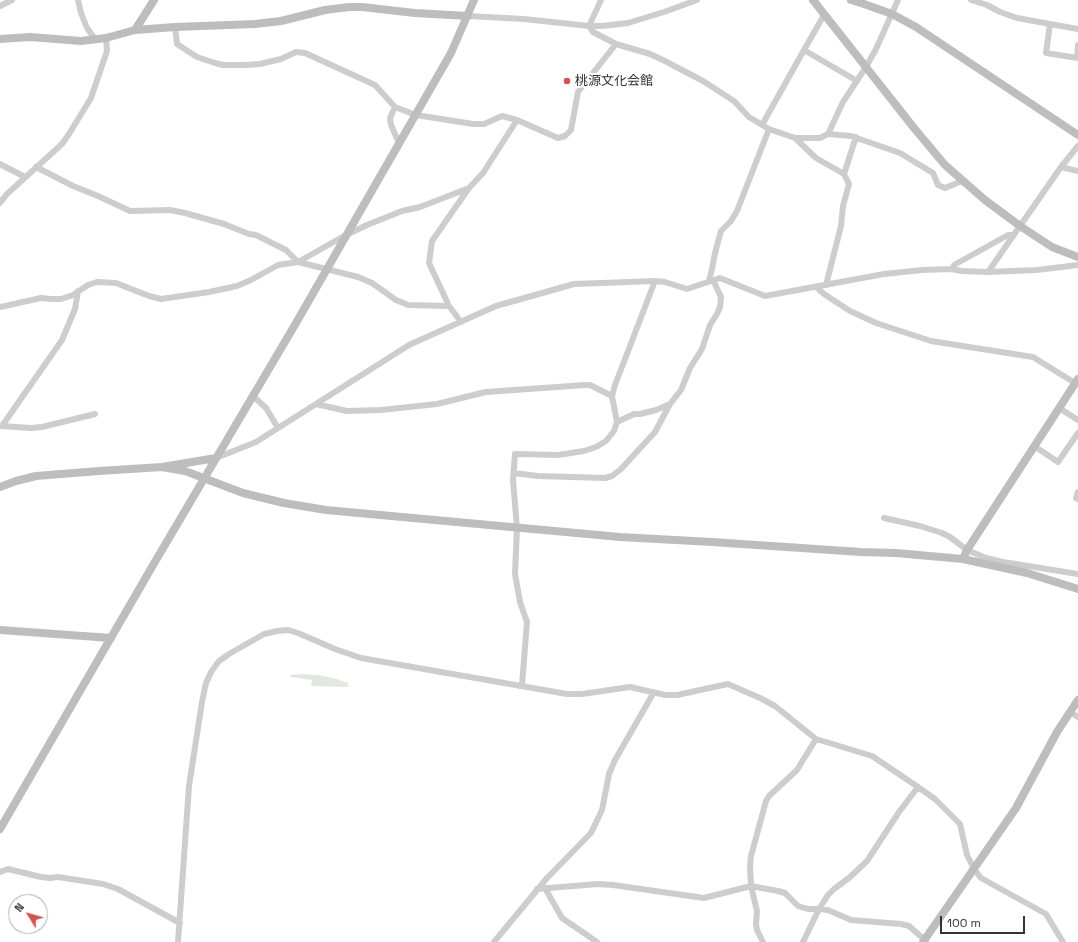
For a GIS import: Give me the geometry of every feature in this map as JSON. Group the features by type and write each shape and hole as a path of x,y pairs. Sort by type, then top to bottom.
{"street":[{"path":"0,6 12,0"},
{"path":"78,0 87,28 95,39"},
{"path":"135,30 154,0"},
{"path":"0,829 416,115 451,53 474,0"},
{"path":"589,26 601,0"},
{"path":"0,39 30,37 82,41 106,38 135,30 254,24 281,21 361,4 415,13 524,19 602,26 628,22 664,12 697,0"},
{"path":"813,0 928,146 945,165 985,200 1020,226 1052,247 1078,258"},
{"path":"851,0 866,2 916,27 1078,135"},
{"path":"828,134 843,102 876,49 898,0"},
{"path":"971,0 1017,18 1078,28"},
{"path":"762,125 824,15"},
{"path":"1050,24 1046,53 1078,58 1078,45"},
{"path":"589,26 594,32 616,44 650,54 703,81 734,101 749,117 768,129 795,138 820,138 828,134 856,137 900,153 911,159 933,173 938,185 945,188 962,181"},
{"path":"175,27 177,44 197,57 209,61 223,65 260,64 281,59 296,52 304,53 375,85 395,107 416,115 473,124 484,124 502,116 517,120 558,138 565,136 571,130 578,92 616,44"},
{"path":"0,203 7,194 62,144 69,134 91,98 107,51 106,38"},
{"path":"804,50 857,81"},
{"path":"395,107 390,118 391,125 399,144"},
{"path":"461,322 449,306 428,263 432,241 469,188 483,173 517,120"},
{"path":"514,473 538,476 605,478 612,476 621,469 654,432 670,404 681,390 690,368 702,349 710,325 720,307 720,297 711,281 715,253 721,231 731,221 737,211 768,129"},
{"path":"844,174 856,137"},
{"path":"795,138 816,158 844,174 850,184 843,206 841,226 826,285"},
{"path":"988,272 1061,166 1078,146"},
{"path":"0,164 25,177"},
{"path":"1061,166 1078,172"},
{"path":"36,167 73,186 104,198 130,211 170,210 185,212 224,224 249,234 256,235 286,250 298,262 358,277 372,283 396,300 408,305 449,306"},
{"path":"0,307 41,298 61,299 73,295 88,285 96,282 116,284 161,299 218,291 237,286 251,280 278,265 298,262 367,225 402,211 420,207 469,188"},
{"path":"952,269 954,265 1008,235 1013,235"},
{"path":"0,487 36,476 162,467 216,458 256,442 409,345 496,306 574,284 655,281 665,282 687,289 720,278 765,296 884,274 922,270 952,269 961,271 988,272 1038,270 1078,265"},
{"path":"618,422 612,396 655,281"},
{"path":"816,287 850,311 876,322 931,341 1033,357 1077,381 967,550 963,559"},
{"path":"1,426 62,340 75,309 78,292"},
{"path":"316,404 347,411 381,410 437,404 486,392 585,385 590,385 612,396"},
{"path":"253,396 266,408 278,428"},
{"path":"522,685 527,622 520,602 515,574 517,528 513,480 515,454 558,454 584,451 596,447 606,441 614,431 618,422 634,414 656,410 670,404"},
{"path":"1059,408 1078,420"},
{"path":"1,426 31,428 42,427 95,414"},
{"path":"1034,446 1058,462 1078,433"},
{"path":"162,467 185,470 204,479 243,493 284,503 319,509 620,538 896,553 963,559 1027,573 1078,589"},
{"path":"1078,492 1076,498 1078,499"},
{"path":"884,518 920,526 942,533 967,550 986,558 1078,574"},
{"path":"0,630 111,638"},
{"path":"178,942 189,786 206,683 211,672 219,661 229,654 264,634 288,630 360,658 567,694 598,692 630,686 665,695 677,695 728,684 775,706 816,739 872,756 935,799 960,824 968,855 974,869 981,878 1046,914 1063,942"},
{"path":"494,942 546,878 591,832 602,810 609,774 615,760 654,692"},
{"path":"538,889 598,884 704,898 751,886 778,890 784,893 798,906 808,909 828,910 851,920 909,926 925,941 1016,808 1057,732 1078,700"},
{"path":"1070,712 1078,717"},
{"path":"763,942 757,930 756,924 757,911 751,886 751,856 766,801 769,796 797,770 816,739"},
{"path":"803,942 819,909 828,895 867,861 899,812 918,787"},
{"path":"0,872 8,869 41,877 58,877 103,884 118,889 180,923"},
{"path":"545,888 562,918 597,942"}],"shaded area":[{"path":"290,675 318,675 337,679 348,683 348,687 311,686 312,680 290,677"}],"place":[{"name":"桃源文化会館","path":"567,81"}]}
